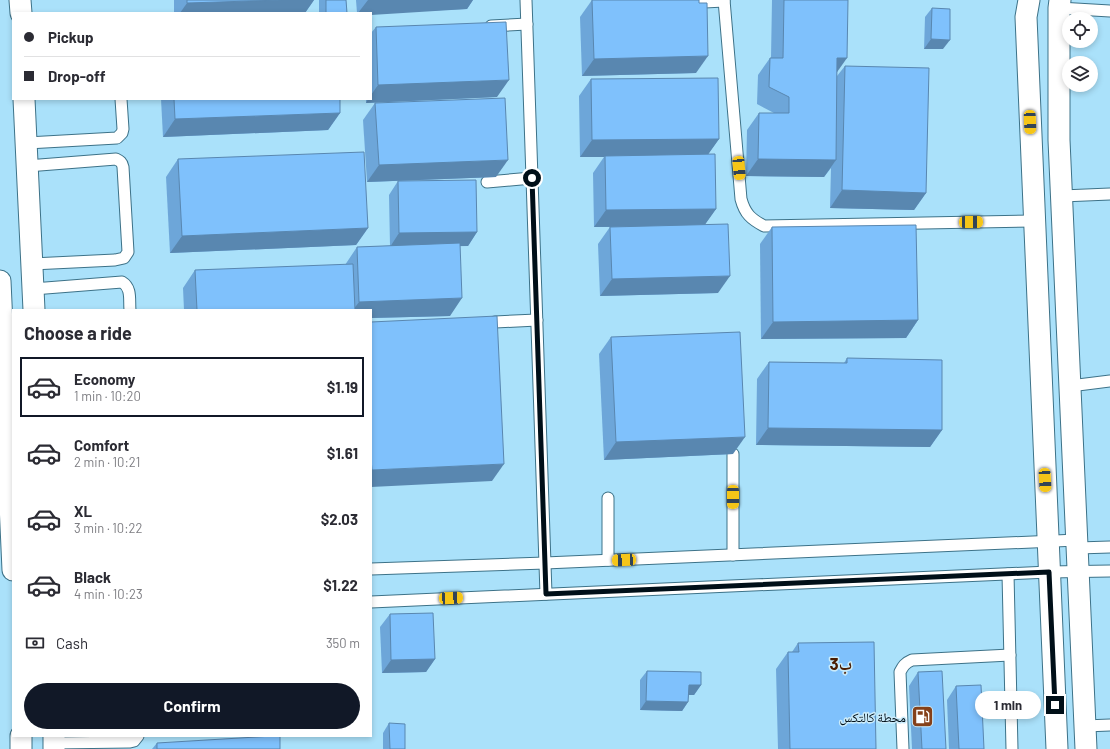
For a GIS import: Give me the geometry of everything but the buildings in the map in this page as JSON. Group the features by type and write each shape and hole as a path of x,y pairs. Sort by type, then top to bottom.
{"street":[{"path":"20,0 21,12"},
{"path":"1029,0 1026,17 1057,749"},
{"path":"1059,4 1059,140 1086,749"},
{"path":"24,100 34,309"},
{"path":"0,281 2,381 12,553"},
{"path":"21,737 21,749"}],"lane":[{"path":"526,0 546,594"},
{"path":"672,4 724,0 741,199 748,216 756,222 764,226 1034,221"},
{"path":"1059,4 1110,11"},
{"path":"480,26 527,24"},
{"path":"27,143 117,138 122,133 123,129 121,100"},
{"path":"27,166 116,159 120,160 123,166 128,252 124,258 115,260 32,264"},
{"path":"487,182 532,178"},
{"path":"1062,196 1110,194"},
{"path":"33,289 122,282 129,288 130,309"},
{"path":"495,322 537,320"},
{"path":"1070,386 1110,381"},
{"path":"733,454 733,555"},
{"path":"608,498 608,560"},
{"path":"372,570 1048,541 1110,547"},
{"path":"372,602 1049,572 1110,571"},
{"path":"1008,574 1012,749"},
{"path":"903,749 900,672 906,662 912,660 1010,655"},
{"path":"1085,726 1110,724"},
{"path":"54,743 130,742 134,741 137,737"}],"place":[{"name":"محطة كالتكس","path":"922,717"}],"district":[{"name":"ب3","path":"841,663"}],"route":[{"path":"532,178 546,594 1049,572 1055,705"}]}
